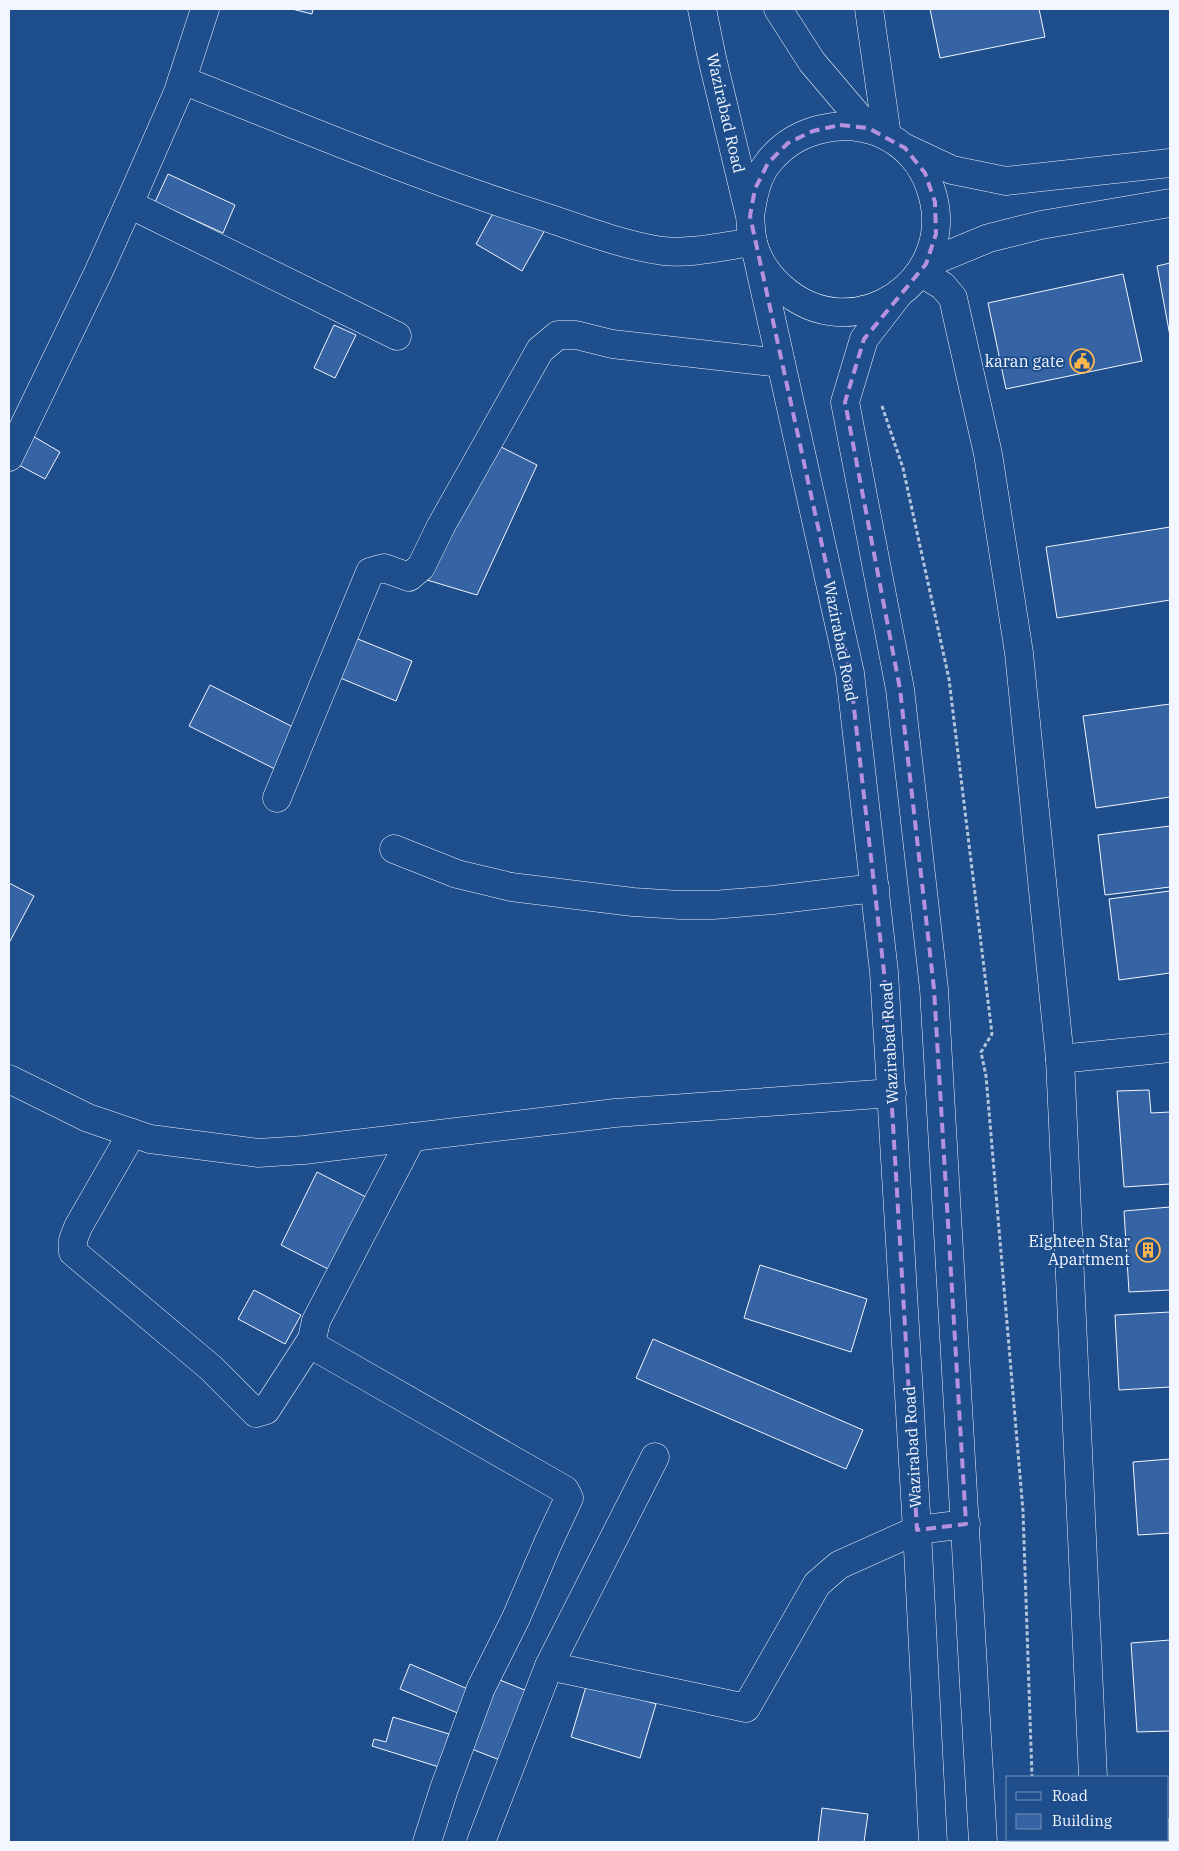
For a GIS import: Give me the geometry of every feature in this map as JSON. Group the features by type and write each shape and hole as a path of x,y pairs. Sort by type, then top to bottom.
{"main road":[{"path":"9,457 98,273 129,204 182,80 205,9"},
{"name":"Wazirabad Road","path":"702,9 850,673 884,972 917,1530 933,1842"},
{"path":"778,9 812,62 887,138 925,172 936,202 936,234 923,268 864,338 845,402 900,689 934,989 983,1842"},
{"path":"869,9 887,138"},
{"path":"182,80 438,181 519,209 642,247 664,251 684,251 753,238"},
{"path":"898,296 874,308 855,312 818,310 792,298 772,279 753,238 755,188 768,164 788,144 812,130 840,125 887,138 952,170 1006,180 1170,163"},
{"path":"923,268 988,238 1042,225 1170,203"},
{"path":"129,204 397,336"},
{"path":"923,268 953,298 988,454 1020,653 1060,1059 1093,1776"},
{"path":"277,798 370,572 384,568 408,577 421,567 441,526 540,350 558,335 576,334 612,344 781,363"},
{"path":"394,849 457,874 511,887 633,902 680,905 713,904 773,900 874,888"},
{"path":"1060,1059 1170,1048"},
{"path":"9,1080 88,1118 150,1139 258,1153 304,1150 614,1113 892,1093"},
{"path":"132,1133 78,1227 73,1240 73,1252 211,1368 256,1413 266,1410 312,1339 316,1321 412,1137"},
{"path":"312,1339 317,1348 565,1490 569,1498 516,1618 482,1688 444,1789 427,1842"},
{"path":"480,1842 548,1666 655,1457"},
{"path":"548,1666 746,1708 817,1584 839,1565 917,1530 966,1524"}],"path":[{"path":"882,406 903,468 949,679 992,1034 981,1052 986,1076 1023,1511 1032,1776"}],"highlighted area":[{"path":"840,125 868,128 905,148 925,173 935,202 936,234 926,264 864,339 845,402 900,689 934,989 966,1524 917,1530 884,972 850,673 750,216 755,189 768,163 788,143 813,131"}],"building":[{"path":"292,9 313,9 312,14"},
{"path":"930,9 1039,9 1045,37 940,58"},
{"path":"168,174 235,205 223,233 155,202"},
{"path":"497,206 545,230 522,271 476,244"},
{"path":"1170,263 1170,336 1157,266"},
{"path":"1123,274 1142,361 1006,389 988,303"},
{"path":"334,325 356,335 335,378 314,368"},
{"path":"31,435 60,452 45,479 15,463"},
{"path":"495,444 537,465 477,595 427,580"},
{"path":"1170,527 1170,600 1057,618 1046,547"},
{"path":"348,635 412,661 396,701 333,675"},
{"path":"210,685 295,728 275,769 189,726"},
{"path":"1170,704 1170,797 1096,808 1083,716"},
{"path":"1170,826 1170,887 1105,895 1098,835"},
{"path":"9,883 34,896 9,943"},
{"path":"1170,891 1170,973 1119,980 1109,899"},
{"path":"1149,1090 1151,1113 1170,1112 1170,1184 1124,1187 1117,1091"},
{"path":"317,1172 368,1198 332,1271 281,1245"},
{"name":"Eighteen Star Apartment","path":"1170,1207 1170,1290 1129,1292 1124,1211"},
{"path":"760,1265 867,1299 851,1352 744,1318"},
{"path":"254,1290 301,1315 285,1344 238,1319"},
{"path":"1170,1312 1170,1387 1119,1390 1115,1315"},
{"path":"653,1339 863,1430 846,1469 636,1378"},
{"path":"1170,1459 1170,1533 1138,1535 1133,1462"},
{"path":"1170,1640 1170,1731 1137,1732 1131,1643"},
{"path":"410,1664 470,1690 460,1714 400,1689"},
{"path":"495,1678 532,1693 505,1762 469,1748"},
{"path":"587,1683 656,1704 640,1758 571,1737"},
{"path":"393,1717 449,1734 439,1767 372,1746 374,1739 386,1742"},
{"path":"822,1808 868,1814 864,1842 818,1842"},
{"path":"1170,1819 1170,1842 1162,1842 1169,1841"}],"place":[{"name":"karan gate","path":"1082,361"},
{"name":"Eighteen Star Apartment","path":"1148,1250"}]}
